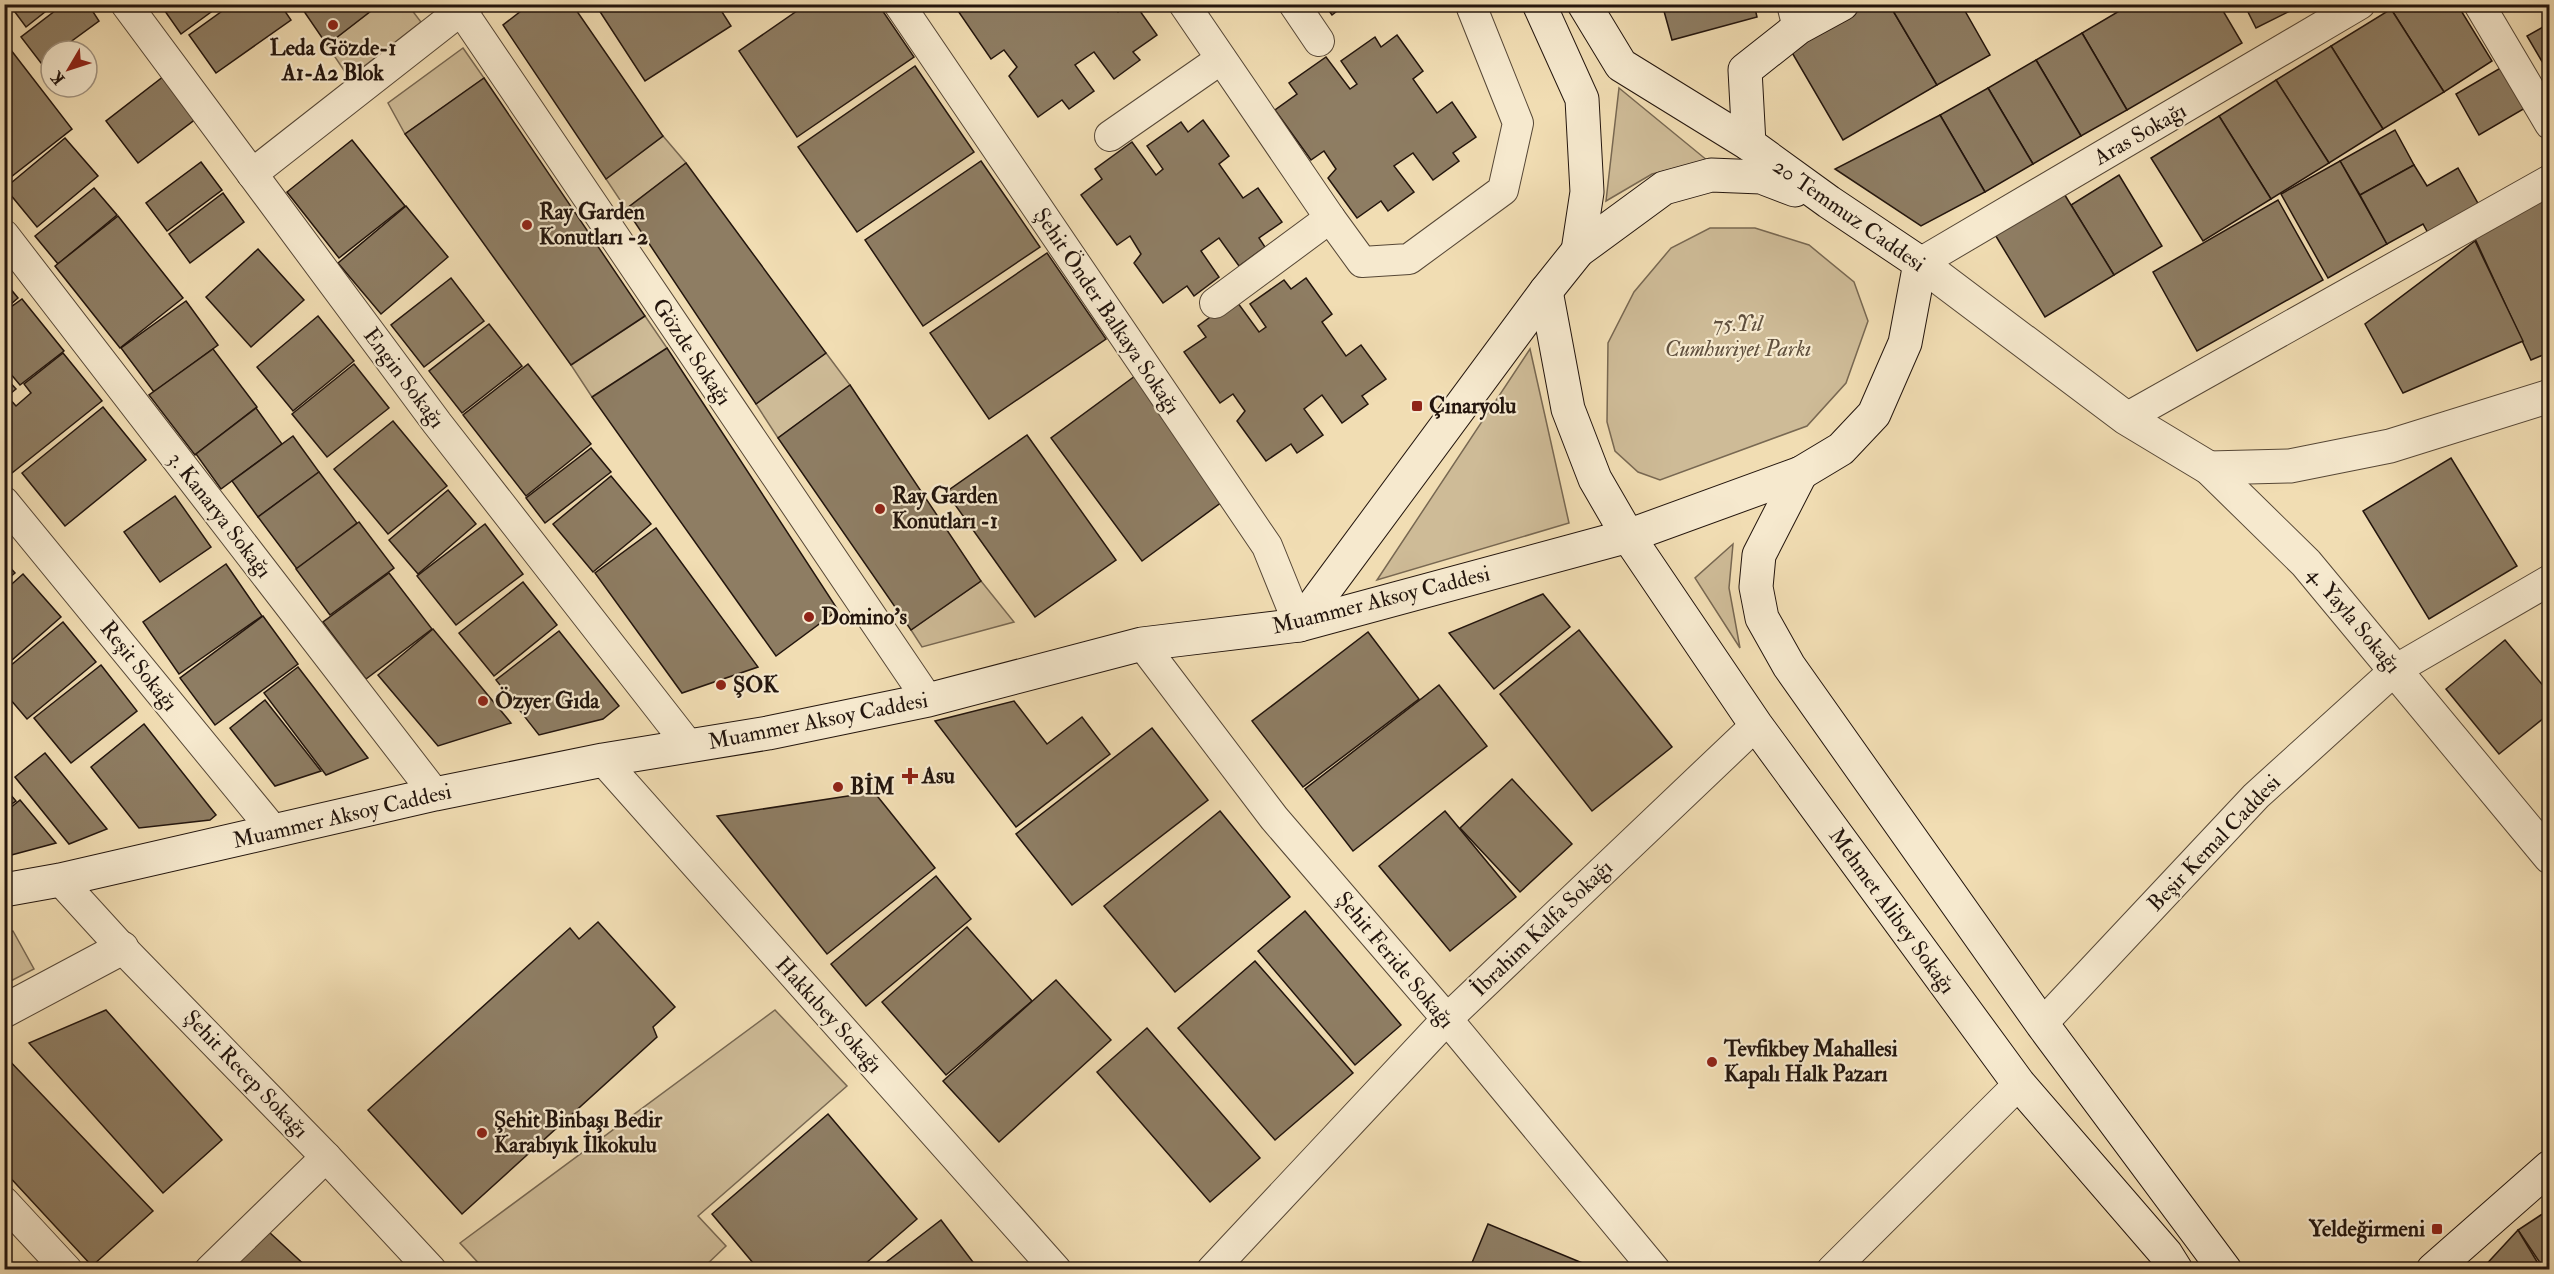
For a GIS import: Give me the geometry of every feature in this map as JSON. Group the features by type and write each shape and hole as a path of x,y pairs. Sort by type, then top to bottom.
{"main road":[{"path":"1539,4 1582,99 1587,192 1578,251"},
{"name":"20 Temmuz Caddesi","path":"1584,4 1621,65 1749,144 1829,202 1920,263 2126,418"},
{"path":"1749,144 1745,70 1795,16 1842,4"},
{"path":"1299,625 1578,251 1664,188 1711,175 1761,177 1829,202"},
{"name":"Muammer Aksoy Caddesi","path":"4,890 60,880 435,794 603,760 768,733 928,700 1142,644 1299,625 1628,536 1801,473 1841,449 1874,414 1905,343 1920,263"},
{"name":"Mehmet Alibey Sokağı","path":"1546,291 1568,409 1594,479 1628,536 1756,725 2019,1084 2166,1254 2176,1269"},
{"path":"2209,468 2290,466 2390,446 2550,396"},
{"name":"4. Yayla Sokağı","path":"2126,418 2209,468 2306,562 2550,857"},
{"path":"1801,473 1759,555 1756,587 1762,618 1789,666 2042,1024 2225,1269"},
{"path":"4,1011 122,948"},
{"path":"2433,1269 2550,1167"}],"street":[{"name":"Engin Sokağı","path":"126,4 438,423 689,746"},
{"name":"Şehit Önder Balkaya Sokağı","path":"899,4 1267,546 1299,625"},
{"path":"1184,4 1362,262 1408,259 1503,190 1518,123 1472,8"},
{"path":"1294,4 1319,41"},
{"name":"Aras Sokağı","path":"1920,263 2360,4"},
{"path":"2480,4 2550,124"},
{"path":"252,174 462,7"},
{"name":"Gözde Sokağı","path":"462,7 928,700"},
{"path":"1110,136 1221,58"},
{"path":"2126,418 2550,180"},
{"path":"1215,303 1330,218"},
{"name":"3. Kanarya Sokağı","path":"4,235 435,794"},
{"name":"Reşit Sokağı","path":"4,502 273,830"},
{"name":"Beşir Kemal Caddesi","path":"2042,1024 2256,796 2395,670 2550,580"},
{"name":"Şehit Feride Sokağı","path":"1142,644 1274,818 1447,1019 1655,1269"},
{"name":"İbrahim Kalfa Sokağı","path":"1212,1269 1447,1019 1756,725"},
{"name":"Hakkıbey Sokağı","path":"603,760 1056,1269"},
{"name":"Şehit Recep Sokağı","path":"60,880 122,948 326,1157 431,1269"},
{"path":"1832,1269 2019,1084"},
{"path":"210,1269 326,1157"},
{"path":"4,1202 67,1269"}],"green space":[{"path":"380,4 408,5 421,22 349,78 327,45"},
{"path":"463,48 484,78 405,134 388,103"},
{"path":"1619,88 1708,161 1652,174 1606,201"},
{"path":"663,136 686,163 626,209 606,179"},
{"name":"75.Yıl Cumhuriyet Parkı","path":"1710,228 1755,228 1809,245 1854,282 1868,321 1846,383 1807,426 1660,480 1638,472 1615,451 1607,422 1608,343 1634,292 1671,248"},
{"path":"645,316 667,348 592,397 571,365"},
{"path":"1530,349 1569,523 1377,580"},
{"path":"826,353 850,385 778,438 756,404"},
{"path":"1733,544 1729,588 1740,648 1695,578"},
{"path":"981,581 1014,622 922,647 911,630"},
{"path":"13,931 34,969 5,984 5,933"},
{"path":"775,1010 847,1086 698,1216 726,1246 702,1269 484,1269 460,1243"}],"building":[{"path":"9,4 55,4 26,27"},
{"path":"64,4 88,4 99,21 74,39 39,39 39,60 21,37"},
{"path":"160,4 222,4 181,34"},
{"path":"232,4 280,4 291,20 216,73 189,35"},
{"name":"Leda Gözde-1 A1-A2 Blok","path":"299,4 380,4 327,45"},
{"path":"530,4 572,4 663,136 606,179 503,25"},
{"path":"595,4 717,4 731,26 645,81"},
{"path":"807,4 878,4 914,57 797,137 739,51"},
{"path":"961,4 1112,4 1118,12 1128,4 1135,4 1157,35 1133,52 1140,60 1114,79 1094,52 1075,65 1094,91 1069,109 1062,100 1038,117 1009,76 1017,67 1004,50 991,59 956,8"},
{"path":"1324,4 1346,4 1332,15"},
{"path":"1662,4 1754,4 1757,17 1672,40"},
{"path":"1854,4 1889,4 1937,85 1843,140 1787,44"},
{"path":"1889,4 1961,4 1990,55 1937,85"},
{"path":"2131,4 2219,4 2242,43 2127,110 2082,33"},
{"path":"2244,4 2304,4 2256,28"},
{"path":"2398,4 2457,4 2492,61 2444,92 2391,9"},
{"path":"2391,9 2444,92 2383,129 2331,46"},
{"path":"2550,23 2550,75 2527,36"},
{"path":"2082,33 2127,110 2081,136 2036,60"},
{"path":"1397,35 1423,71 1413,79 1437,113 1452,102 1476,137 1453,153 1459,161 1433,180 1413,153 1394,166 1414,192 1388,211 1381,201 1357,218 1328,178 1336,169 1324,151 1311,160 1275,110 1297,94 1289,83 1326,57 1350,89 1357,84 1341,61 1375,37 1381,47"},
{"path":"4,41 39,86 39,99 49,99 72,129 11,177 4,169"},
{"path":"2331,46 2383,129 2329,163 2276,80"},
{"path":"2036,60 2081,136 2033,164 1988,88"},
{"path":"2509,63 2532,104 2479,135 2456,94"},
{"path":"915,66 974,152 857,232 798,147"},
{"path":"164,76 197,118 138,163 106,121"},
{"name":"Ray Garden Konutları -2","path":"484,78 645,316 571,365 405,134"},
{"path":"2276,80 2329,163 2271,199 2219,116"},
{"path":"1988,88 2033,164 1985,192 1940,115"},
{"path":"1940,115 1985,192 1921,226 1835,169"},
{"path":"2219,116 2271,199 2203,241 2151,158"},
{"path":"1203,120 1229,156 1219,164 1243,198 1258,188 1282,222 1259,238 1265,247 1239,266 1219,238 1201,251 1219,277 1194,296 1187,286 1163,303 1134,263 1141,254 1130,236 1117,245 1081,195 1102,179 1095,169 1132,142 1156,175 1163,169 1147,146 1181,122 1188,132"},
{"path":"2395,130 2414,165 2360,195 2340,161"},
{"path":"65,138 98,176 37,227 5,188"},
{"path":"352,140 405,206 339,258 287,192"},
{"path":"981,161 1040,247 923,326 865,240"},
{"path":"2340,161 2387,244 2328,278 2281,194"},
{"path":"201,162 222,190 167,231 146,203"},
{"path":"686,163 826,353 756,404 626,209"},
{"path":"2414,165 2427,186 2458,168 2484,214 2433,242 2423,224 2387,244 2360,195"},
{"path":"2119,175 2162,246 2114,275 2071,205"},
{"path":"94,188 117,215 58,264 35,236"},
{"path":"2063,192 2114,275 2045,317 1994,233"},
{"path":"223,193 244,222 190,263 169,234"},
{"path":"2550,195 2550,352 2531,360 2471,230"},
{"path":"2278,200 2323,280 2197,351 2153,272"},
{"path":"406,206 448,257 381,314 338,263"},
{"path":"118,216 183,298 120,348 55,266"},
{"path":"2475,241 2523,341 2403,393 2365,324"},
{"path":"258,249 304,300 251,347 206,297"},
{"path":"1047,253 1106,339 989,419 930,333"},
{"path":"451,278 484,321 424,367 391,325"},
{"path":"1306,278 1332,314 1322,322 1346,356 1361,345 1386,379 1362,396 1368,404 1342,423 1322,395 1304,409 1323,435 1297,453 1291,444 1266,461 1237,421 1245,411 1233,394 1220,403 1184,352 1206,337 1198,326 1235,299 1259,332 1266,327 1250,304 1284,280 1291,289"},
{"path":"4,281 18,298 4,310"},
{"path":"22,299 64,351 20,385 4,366 4,312"},
{"path":"186,301 218,345 154,392 121,348"},
{"path":"318,316 354,361 293,411 257,367"},
{"path":"489,324 522,366 462,413 429,371"},
{"path":"667,348 838,610 776,656 592,397"},
{"path":"213,349 257,407 195,455 149,395"},
{"path":"63,353 102,401 12,473 4,463 4,400 8,397 16,406 31,393 24,384"},
{"path":"354,364 389,408 327,457 292,414"},
{"path":"528,364 591,444 526,496 463,415"},
{"path":"4,376 16,389 4,399"},
{"path":"1135,376 1226,499 1142,561 1051,438"},
{"name":"Ray Garden Konutları -1","path":"850,385 981,581 911,630 778,438"},
{"path":"103,407 146,460 65,526 22,473"},
{"path":"256,408 282,444 221,489 196,454"},
{"path":"2550,418 2550,438 2544,419"},
{"path":"393,421 447,486 388,534 334,469"},
{"path":"1027,435 1116,560 1035,617 946,492"},
{"path":"293,436 319,472 258,517 232,481"},
{"path":"591,448 611,472 545,523 526,498"},
{"path":"2451,458 2517,566 2429,619 2363,511"},
{"path":"319,472 357,523 297,569 258,517"},
{"path":"611,476 651,524 593,572 553,524"},
{"path":"448,490 476,524 418,574 389,540"},
{"path":"175,496 211,547 160,582 124,532"},
{"path":"359,522 394,568 330,615 296,569"},
{"path":"485,524 523,574 456,625 417,576"},
{"path":"656,528 758,667 682,693 595,573"},
{"path":"4,561 15,573 4,582"},
{"path":"226,564 262,616 179,674 143,622"},
{"path":"389,573 432,629 366,679 323,622"},
{"path":"23,574 61,617 4,667 4,591"},
{"path":"523,582 557,625 494,676 459,633"},
{"path":"1543,594 1570,627 1494,689 1449,633"},
{"path":"263,616 298,664 215,725 180,678"},
{"path":"63,622 96,662 27,719 4,692 4,671"},
{"path":"433,629 511,723 438,746 378,675"},
{"path":"1579,630 1672,747 1592,811 1500,694"},
{"path":"559,631 619,706 603,719 539,735 496,680"},
{"path":"1368,632 1419,699 1303,787 1252,721"},
{"path":"2505,640 2550,694 2550,713 2499,754 2446,689"},
{"path":"101,665 137,711 71,763 34,718"},
{"path":"298,667 368,758 326,775 264,693"},
{"path":"1439,685 1487,746 1353,851 1305,789"},
{"path":"265,700 321,771 275,786 230,728"},
{"path":"1014,701 1047,744 1082,717 1110,754 1016,827 935,721"},
{"path":"144,724 216,815 210,820 139,828 91,767"},
{"path":"1152,728 1208,800 1072,905 1016,834"},
{"path":"45,753 107,829 69,844 15,777"},
{"path":"1512,779 1572,844 1520,892 1460,828"},
{"path":"4,787 16,801 4,809"},
{"path":"874,792 935,868 827,954 717,816"},
{"path":"20,800 56,843 4,857 4,813"},
{"path":"1220,811 1290,897 1175,992 1104,906"},
{"path":"1445,811 1516,897 1450,951 1379,866"},
{"path":"936,876 971,919 866,1006 831,964"},
{"path":"1305,911 1401,1025 1355,1065 1258,951"},
{"name":"Şehit Binbaşı Bedir Karabıyık İlkokulu","path":"598,922 675,1007 653,1027 657,1037 462,1214 368,1110 570,928 579,939"},
{"path":"967,927 1032,1001 946,1075 882,1002"},
{"path":"1255,961 1353,1073 1275,1140 1178,1028"},
{"path":"1056,980 1111,1040 999,1142 943,1081"},
{"path":"106,1010 222,1140 163,1193 29,1043"},
{"path":"1147,1028 1260,1158 1210,1202 1097,1072"},
{"path":"4,1055 153,1211 92,1266 4,1171"},
{"path":"828,1114 917,1219 858,1270 759,1270 712,1214"},
{"path":"2550,1209 2550,1270 2545,1270 2518,1230"},
{"path":"941,1220 979,1270 876,1270"},
{"path":"1488,1224 1597,1269 1597,1270 1469,1270"},
{"path":"2518,1230 2542,1270 2481,1270"},
{"path":"269,1232 310,1270 231,1270"}],"place":[{"name":"Leda Gözde-1 A1-A2 Blok","path":"333,25"},
{"name":"Ray Garden Konutları -2","path":"527,225"},
{"name":"Çınaryolu","path":"1417,406"},
{"name":"Ray Garden Konutları -1","path":"880,509"},
{"name":"Domino's","path":"809,617"},
{"name":"ŞOK","path":"721,685"},
{"name":"Özyer Gıda","path":"483,701"},
{"name":"Asu","path":"910,776"},
{"name":"BİM","path":"838,787"},
{"name":"Tevfikbey Mahallesi Kapalı Halk Pazarı","path":"1712,1062"},
{"name":"Şehit Binbaşı Bedir Karabıyık İlkokulu","path":"482,1133"},
{"name":"Yeldeğirmeni","path":"2437,1229"}]}
